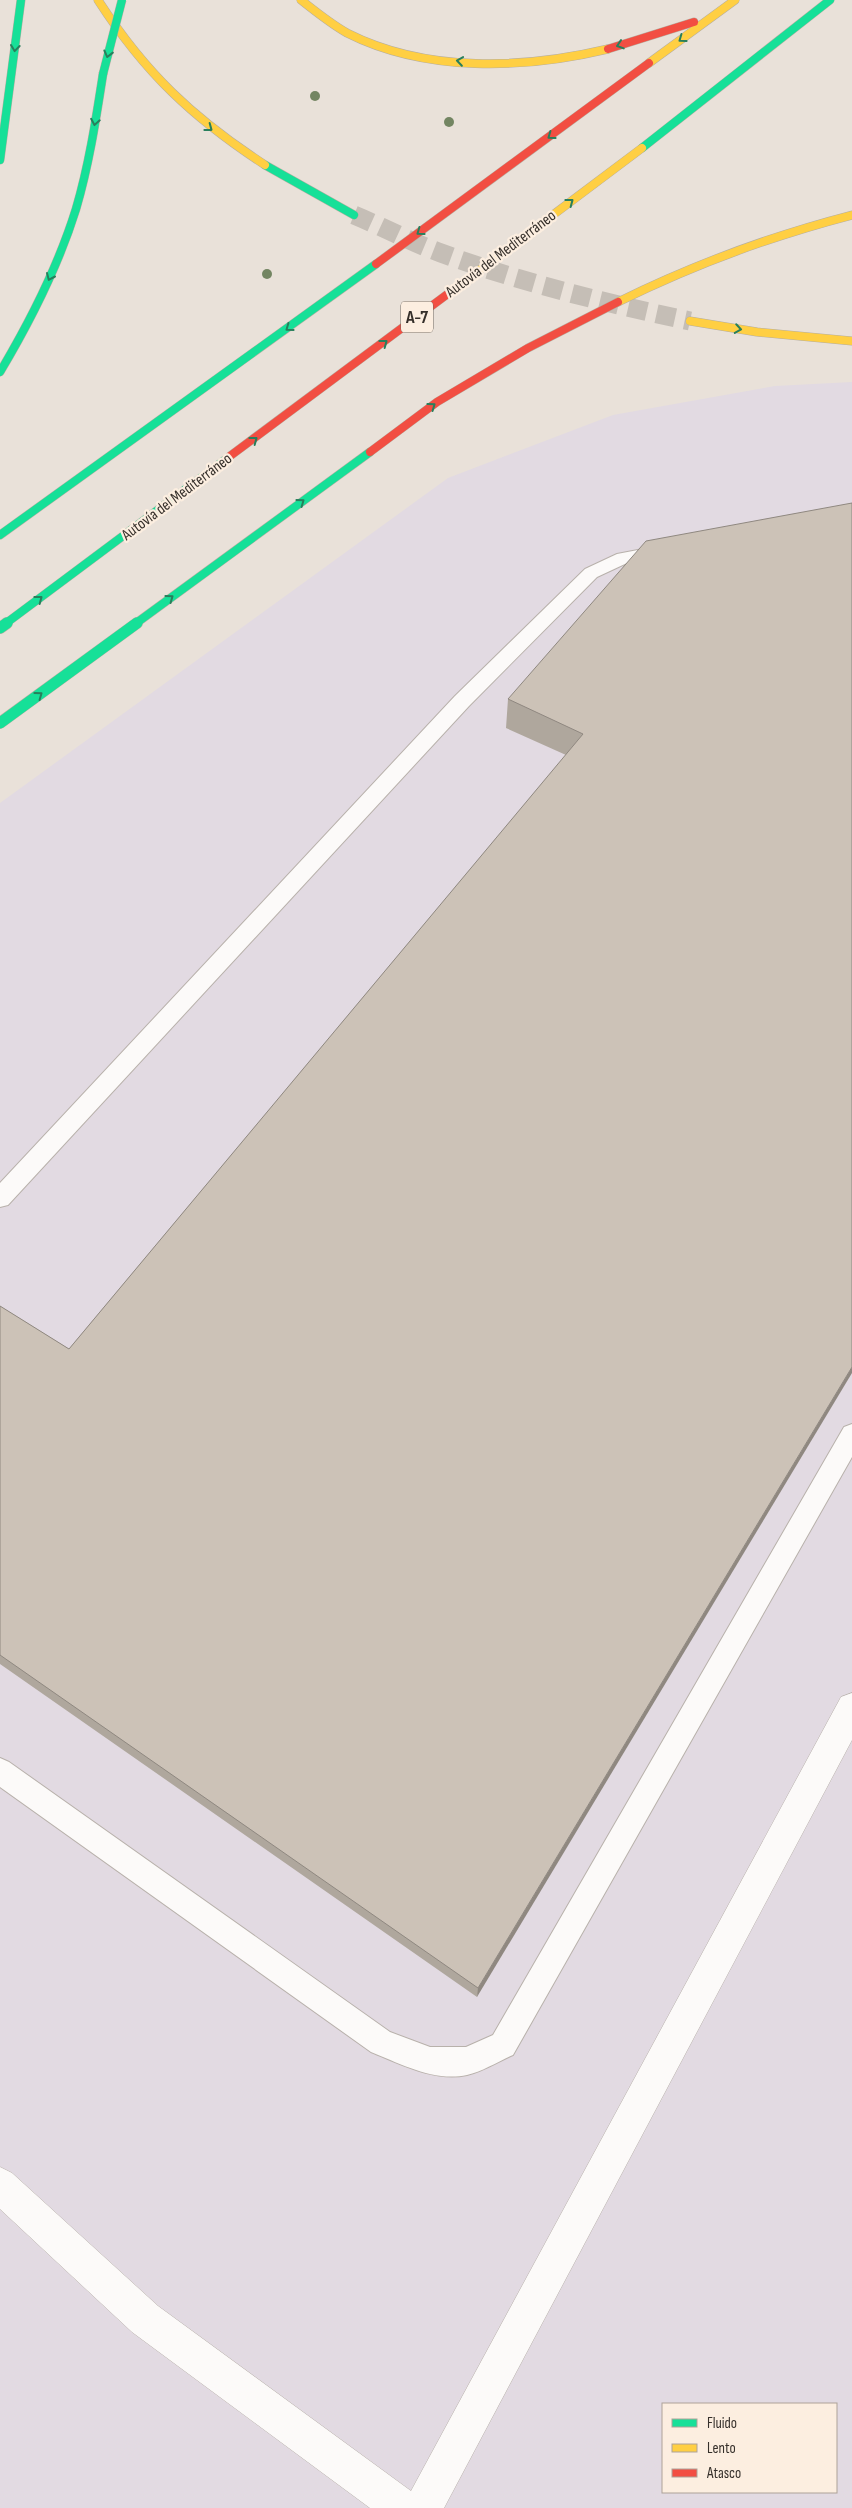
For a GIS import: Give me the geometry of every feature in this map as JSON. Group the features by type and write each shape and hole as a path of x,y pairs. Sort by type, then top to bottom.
{"highway":[{"path":"0,160 21,0"},
{"path":"98,0 108,19 150,77 186,110 241,150 295,184 354,215"},
{"path":"0,372 26,330 58,260 77,204 103,74 122,0"},
{"path":"301,0 308,8 338,28 377,45 421,56 469,62 520,64 568,58 606,50 716,14"},
{"path":"0,535 257,352 736,0"},
{"name":"Autovía del Mediterráneo","path":"0,628 621,164 830,0"},
{"path":"0,724 454,392 528,348 658,282 740,248 800,228 852,215"},
{"path":"690,321 757,332 852,341"}],"street":[{"path":"423,2508 852,1708"},
{"path":"0,2186 145,2319 402,2508"}],"lane":[{"path":"0,1198 462,701 591,573 623,558 680,548"},
{"path":"0,1771 381,2042 430,2061 467,2061 503,2045 852,1436"}],"shaded area":[{"path":"852,382 852,2508 0,2508 0,803 448,478 613,415 775,386"}],"building":[{"path":"852,503 852,1367 478,1988 0,1655 0,1306 69,1349 583,734 508,699 646,541"}],"tunnel":[{"path":"354,215 430,249 502,274 690,321"}],"traffic: fast":[{"path":"0,160 21,0"},
{"path":"103,74 122,0"},
{"path":"642,148 830,0"},
{"path":"0,372 39,302 56,265 70,227 86,171 103,74"},
{"path":"265,165 354,215"},
{"path":"0,535 376,264"},
{"path":"0,723 370,452"},
{"path":"0,628 226,459"}],"traffic: slow":[{"path":"98,0 133,51 171,93 214,130 265,165"},
{"path":"301,0 333,24 354,36 383,47 446,61 480,63 547,61 608,49"},
{"path":"649,63 735,0"},
{"path":"457,287 642,148"},
{"path":"618,302 675,275 732,252 791,232 852,215"},
{"path":"690,321 757,332 852,341"}],"traffic: jam":[{"path":"608,49 694,22"},
{"path":"376,264 649,63"},
{"path":"226,459 457,287"},
{"path":"370,452 437,402 528,348 618,302"}]}
